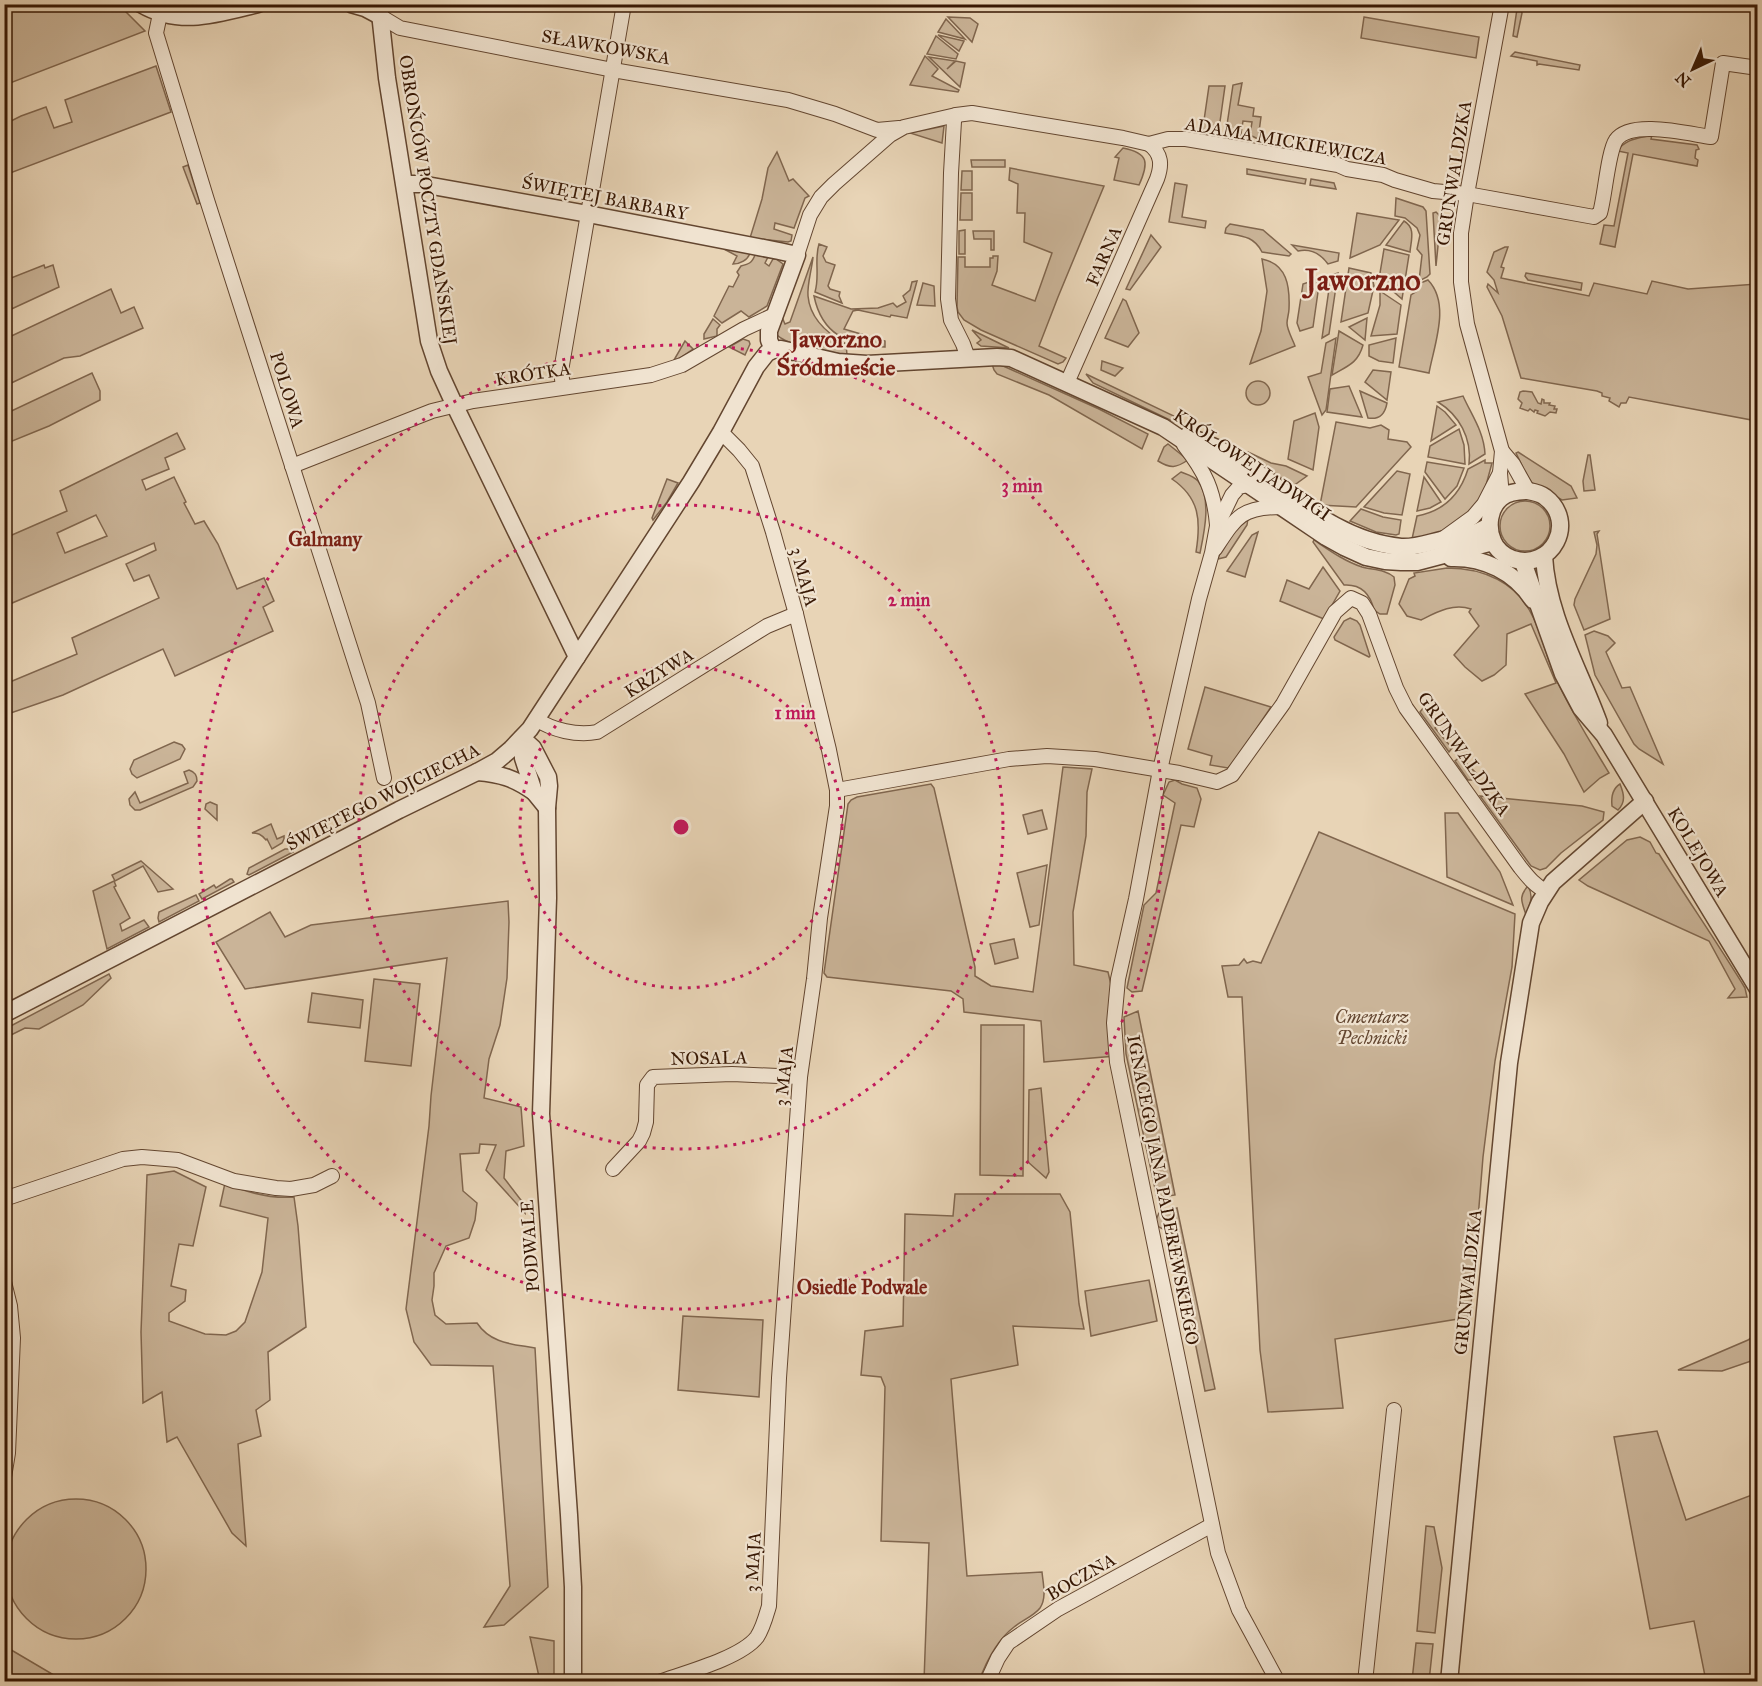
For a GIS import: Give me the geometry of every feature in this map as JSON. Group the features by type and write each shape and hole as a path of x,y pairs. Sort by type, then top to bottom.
{"street":[{"path":"150,9 174,17 202,17 258,4"},
{"name":"SŁAWKOWSKA","path":"351,4 380,10 400,28 613,70 788,100 836,114 871,129 883,130 910,125"},
{"path":"563,387 561,371 624,4"},
{"name":"GRUNWALDZKA","path":"1502,4 1467,194 1461,241 1464,303 1471,340 1502,451 1500,473 1502,497"},
{"name":"POLOWA","path":"150,9 207,200 368,702 384,778"},
{"name":"OBROŃCÓW POCZTY GDAŃSKIEJ","path":"380,10 386,68 429,341 439,371 455,406 577,657"},
{"name":"ADAMA MICKIEWICZA","path":"910,125 967,113 1149,144 1171,139 1186,140 1338,165 1347,169 1383,175 1433,191 1467,194 1594,217 1600,213 1612,150 1617,139 1635,130 1649,128 1711,137 1723,63 1758,68"},
{"path":"956,115 951,173 948,298 951,320 968,358"},
{"path":"773,350 769,340 769,331 810,215 821,197 834,184 893,133 910,125"},
{"name":"FARNA","path":"1067,382 1157,179 1161,166 1160,157 1149,144"},
{"name":"ŚWIĘTEJ BARBARY","path":"405,184 420,184 588,214 797,255"},
{"name":"KRÓTKA","path":"292,466 432,411 563,387 651,375 669,370 682,365 744,329 775,316"},
{"name":"KRÓLOWEJ JADWIGI","path":"773,350 781,349 852,363 1011,358 1163,427 1181,441 1324,519 1368,540 1403,547 1463,537 1481,531 1491,534"},
{"name":"ŚWIĘTEGO WOJCIECHA","path":"4,1014 497,761 522,738 536,719 691,482 722,432 756,367 767,353 773,350"},
{"path":"1163,427 1224,451 1252,479 1248,510 1281,507"},
{"name":"3 MAJA","path":"659,1682 721,1659 750,1643 757,1637 769,1606 779,1378 800,1077 820,918 836,817 837,790 830,750 796,614 752,466 722,432"},
{"name":"IGNACEGO JANA PADEREWSKIEGO","path":"1181,441 1204,471 1211,489 1217,526"},
{"name":"GRUNWALDZKA","path":"1502,451 1513,464 1528,491"},
{"path":"1439,541 1473,517 1484,504 1500,473"},
{"name":"KRÓLOWEJ JADWIGI","path":"1252,479 1281,507 1344,548 1366,557 1385,561 1417,562 1435,558 1491,534"},
{"name":"IGNACEGO JANA PADEREWSKIEGO","path":"1252,479 1239,487 1232,495 1217,526 1160,770 1136,899 1118,979 1114,1023 1117,1062 1218,1553 1239,1610 1278,1682"},
{"path":"1528,491 1546,498 1554,506 1560,527 1558,540 1544,556 1523,562 1509,558 1501,552 1491,534 1491,516 1502,497 1515,492 1528,491"},
{"name":"IGNACEGO JANA PADEREWSKIEGO","path":"1212,553 1231,525 1248,510"},
{"name":"KOLEJOWA","path":"1544,556 1545,572 1556,616 1575,669 1604,735"},
{"path":"1435,558 1462,558 1498,567 1529,593 1541,611"},
{"name":"KOLEJOWA","path":"1523,562 1563,675 1581,708 1604,735 1758,989"},
{"name":"GRUNWALDZKA","path":"1160,770 1217,782 1232,775 1283,704 1335,612 1351,598 1362,603 1369,614 1396,688 1406,708 1520,867 1532,881 1546,891"},
{"name":"KRZYWA","path":"536,719 545,725 579,734 597,732 767,626 796,614"},
{"path":"522,738 523,758 534,792"},
{"name":"PODWALE","path":"522,738 533,748 548,777 548,898 541,1114 569,1515 573,1587 573,1682"},
{"path":"837,790 1001,761 1047,756 1095,759 1160,770"},
{"path":"477,772 514,779 534,792 547,808"},
{"name":"GRUNWALDZKA","path":"1449,1682 1509,1063 1532,923 1546,891 1568,868 1645,801"},
{"name":"NOSALA","path":"613,1169 639,1141 644,1132 647,1085 653,1077 732,1074 800,1077"},
{"path":"4,1199 123,1159 142,1156 178,1160 234,1181 276,1188 291,1189 314,1185 332,1176"},
{"path":"4,1282 10,1306 8,1453 4,1477"},
{"path":"1365,1682 1394,1410"},
{"name":"BOCZNA","path":"987,1682 1008,1643 1058,1609 1212,1525"}],"green space":[{"path":"5,4 119,5 145,31 5,85"},
{"path":"1520,8 1522,13 1517,37 1513,36 1517,9"},
{"path":"948,17 970,18 978,24 972,42"},
{"path":"1364,17 1479,37 1476,58 1361,38"},
{"path":"946,19 965,39 938,32"},
{"path":"938,35 964,41 959,51"},
{"path":"936,36 958,54 956,59 927,54"},
{"path":"1515,52 1580,65 1579,70 1537,65 1537,61 1511,56"},
{"path":"925,56 938,69 932,76 959,90 958,92 910,85"},
{"path":"929,57 955,61 947,69 956,61 965,63 960,87"},
{"path":"156,66 171,112 5,175 5,124 46,107 54,128 72,122 65,100"},
{"path":"1242,83 1238,105 1254,108 1253,116 1261,117 1258,139 1250,135 1252,122 1243,121 1240,140 1225,138 1233,85"},
{"path":"1209,86 1225,86 1218,136 1202,134"},
{"path":"944,126 942,143 910,133"},
{"path":"1652,135 1651,139 1697,145 1699,149 1696,150 1695,158 1698,160 1697,166 1633,154 1615,247 1600,244 1604,225 1614,226 1628,153 1618,151 1628,141"},
{"path":"1123,148 1138,153 1144,160 1144,171 1139,185 1114,180 1119,158 1115,157"},
{"path":"777,152 789,181 793,179 809,196 805,198 794,228 775,223 774,229 792,235 791,241 788,242 750,238 762,199 768,168"},
{"path":"971,160 1005,160 1005,167 972,167"},
{"path":"188,165 200,203 197,204 183,167"},
{"path":"1010,168 1104,186 1039,346 1066,358 1058,364 981,330 964,320 958,312 958,257 965,257 965,267 990,267 990,258 998,256 997,271 992,285 1035,301 1052,253 1024,242 1025,213 1017,213 1018,184 1009,180"},
{"path":"1247,169 1306,179 1305,184 1247,174"},
{"path":"962,171 972,171 972,190 961,190"},
{"path":"1311,179 1334,183 1336,189 1310,185"},
{"path":"1175,183 1187,185 1182,217 1206,221 1205,228 1169,222"},
{"path":"961,193 972,193 972,220 960,220"},
{"path":"1396,198 1423,207 1426,211 1430,274 1419,281 1422,255 1417,249 1420,235 1417,228 1405,218 1395,216"},
{"path":"1436,212 1444,220 1444,228 1439,236 1436,266 1433,213"},
{"path":"1357,213 1399,220 1380,245 1350,258"},
{"path":"1404,221 1411,231 1410,252 1386,245"},
{"path":"1230,224 1263,230 1291,254 1289,256 1262,252 1251,240 1225,233"},
{"path":"965,230 965,254 959,254 959,231"},
{"path":"973,231 994,231 994,250 991,250 991,239 974,239"},
{"path":"1151,235 1161,247 1130,290 1126,289"},
{"path":"819,244 827,247 823,256 826,262 835,265 828,286 840,292 842,303 815,292"},
{"path":"1292,245 1339,253 1338,261 1328,264 1315,252 1298,251"},
{"path":"1508,247 1501,267 1504,268 1501,278 1589,296 1594,283 1647,294 1652,281 1688,289 1757,284 1757,421 1629,397 1626,403 1621,403 1619,407 1609,401 1610,398 1602,396 1602,393 1597,391 1521,378 1502,316 1487,287 1488,284 1498,293 1494,280 1487,272 1494,252"},
{"path":"724,249 750,253 743,261 733,264 737,256"},
{"path":"1384,249 1409,255 1402,299 1379,279"},
{"path":"755,255 768,257 765,263 769,266 773,259 783,264 767,306 749,317 741,311 722,323 714,316 729,286 733,287 741,266 750,263"},
{"path":"813,257 808,287 809,304 821,325 846,344 847,355 800,346 777,335 776,324 781,315 785,324 790,322"},
{"path":"1262,259 1277,266 1285,277 1289,300 1287,326 1295,346 1250,364 1261,331 1267,291"},
{"path":"44,265 45,268 53,265 59,287 5,312 6,280"},
{"path":"1349,268 1371,273 1374,286 1368,313 1341,322"},
{"path":"1338,273 1329,334 1322,338 1331,275"},
{"path":"1526,273 1582,283 1581,290 1528,280"},
{"path":"1320,278 1313,327 1300,331 1297,323 1303,284"},
{"path":"1428,280 1439,301 1440,313 1429,373 1399,367 1411,295 1417,291 1418,284"},
{"path":"917,281 907,318 858,310 853,311 844,329 885,341 885,347 859,344 830,329 823,320 814,296 851,309 878,308 893,303 897,307 906,302 903,296 910,290 912,282"},
{"path":"923,283 934,286 935,306 917,305"},
{"path":"111,289 121,313 134,307 143,328 80,356 64,358 5,386 5,339"},
{"path":"1380,291 1401,305 1397,334 1371,336 1380,305"},
{"path":"1123,299 1126,301 1139,333 1128,347 1105,338"},
{"path":"1367,318 1365,340 1349,327"},
{"path":"713,319 720,325 717,329 717,336 704,339 704,334"},
{"path":"972,330 1009,348 981,346 977,343 981,340"},
{"path":"1339,331 1363,345 1355,360 1332,375"},
{"path":"1336,338 1326,410 1322,415 1308,377 1321,373 1326,343"},
{"path":"1396,338 1393,363 1379,361 1369,356 1369,345"},
{"path":"743,339 749,341 750,344 745,355 729,347"},
{"path":"685,341 693,349 674,360"},
{"path":"1102,361 1123,368 1115,376 1101,370"},
{"path":"992,364 1001,365 1099,409 1148,434 1142,449 1049,395 997,374"},
{"path":"1373,370 1391,372 1387,400 1365,382"},
{"path":"92,373 100,391 100,400 49,426 5,444 5,414"},
{"path":"1086,374 1176,417 1174,422 1093,383"},
{"path":"1258,381 1263,382 1269,388 1269,398 1263,404 1258,405 1253,404 1247,398 1246,393 1247,388 1253,382"},
{"path":"1349,386 1362,417 1327,412 1330,389"},
{"path":"1360,391 1387,403 1381,415 1368,418"},
{"path":"1520,392 1532,392 1538,403 1541,404 1542,399 1544,403 1555,406 1556,413 1550,412 1545,416 1535,410 1534,412 1520,408 1522,403 1518,399"},
{"path":"1463,396 1480,431 1485,454 1469,464 1468,445 1463,428 1458,420 1438,402"},
{"path":"1437,406 1456,425 1431,441"},
{"path":"1315,413 1319,427 1313,470 1288,459 1294,421"},
{"path":"1336,422 1370,428 1381,425 1389,430 1388,439 1407,442 1411,447 1356,507 1320,505"},
{"path":"1459,429 1464,445 1465,464 1428,457 1430,446"},
{"path":"177,433 185,449 165,458 169,469 142,480 146,490 174,477 195,524 204,521 218,544 237,589 264,578 274,601 263,607 273,631 175,676 163,649 63,695 5,715 5,684 77,654 72,638 159,598 149,575 134,581 126,564 156,550 154,543 5,606 5,538 67,511 60,491","holes":["96,515 107,536 65,553 57,533"]},
{"path":"1168,444 1188,460 1173,467 1158,461 1164,447"},
{"path":"1248,452 1307,476 1293,486 1247,454"},
{"path":"1518,452 1571,486 1577,498 1562,500 1532,483 1516,453"},
{"path":"1588,455 1590,455 1595,490 1584,491 1583,481"},
{"path":"1485,460 1485,463 1492,463 1485,489 1467,515 1438,534 1412,539 1417,516 1443,506 1460,487 1468,469"},
{"path":"1427,462 1464,468 1457,486 1445,499 1425,472"},
{"path":"1397,471 1410,474 1402,515 1364,507"},
{"path":"1181,472 1198,481 1205,497 1206,516 1200,553 1196,552 1198,520 1193,502 1181,486 1172,479"},
{"path":"1424,477 1441,502 1417,511"},
{"path":"667,479 678,483 653,520 652,518"},
{"path":"1525,501 1534,503 1545,512 1550,526 1548,535 1539,546 1525,551 1516,549 1505,540 1500,526 1502,517 1511,506"},
{"path":"1361,509 1383,517 1401,520 1399,534 1376,532 1350,521"},
{"path":"1248,518 1247,525 1226,557 1218,559 1230,537"},
{"path":"1599,531 1597,534 1610,619 1584,630 1574,605 1596,554 1597,545 1594,532"},
{"path":"1258,532 1245,577 1227,571 1252,535"},
{"path":"1314,540 1349,562 1387,572 1394,577 1395,585 1387,614 1380,614 1374,610 1364,591 1355,586 1344,585 1313,542"},
{"path":"1323,567 1340,591 1324,619 1280,601 1287,580 1309,589"},
{"path":"1447,568 1473,571 1498,579 1518,595 1526,605 1563,693 1609,773 1584,792 1564,754 1525,694 1556,683 1531,624 1507,634 1506,665 1482,681 1454,655 1479,626 1469,612 1471,609 1451,608 1421,620 1407,616 1399,604 1409,579 1415,576 1414,573"},
{"path":"1350,618 1360,625 1369,657 1335,640 1334,637 1344,621"},
{"path":"1594,631 1608,636 1615,643 1606,652 1622,688 1630,687 1663,764 1634,744 1595,675 1585,635"},
{"path":"1205,687 1271,707 1228,768 1210,765 1212,756 1188,749"},
{"path":"1424,707 1437,725 1435,728 1452,748 1449,752 1420,712"},
{"path":"174,742 185,749 180,759 137,778 132,774 130,769 134,760"},
{"path":"1460,757 1478,775 1472,780 1468,780 1455,761"},
{"path":"1063,767 1092,769 1087,792 1086,836 1073,912 1074,965 1108,972 1112,989 1116,1056 1044,1062 1041,1021 964,1012 963,999 951,991 827,977 824,973 848,804 857,797 931,784 934,788 975,967 975,976 991,986 1033,992"},
{"path":"189,770 197,777 193,787 140,810 135,810 130,805 129,799 135,792 140,803 188,783 184,772"},
{"path":"1175,780 1197,788 1201,799 1194,827 1181,825 1142,991 1132,992 1127,988 1144,905 1156,893 1175,803 1163,795 1169,782"},
{"path":"1620,784 1624,798 1618,810 1612,806 1612,799 1614,791"},
{"path":"1480,796 1582,806 1604,812 1603,820 1561,853 1546,868 1540,870 1531,866"},
{"path":"210,802 217,805 217,820 205,809 206,804"},
{"path":"1042,810 1047,829 1028,834 1023,815"},
{"path":"1445,813 1458,813 1500,872 1513,905 1447,877"},
{"path":"271,824 277,839 284,836 282,843 272,849 267,839 252,833"},
{"name":"Cmentarz Pechnicki","path":"1319,832 1515,914 1512,967 1495,1061 1483,1157 1470,1317 1335,1339 1343,1408 1268,1412 1260,1350 1242,997 1228,997 1222,966 1239,965 1244,959 1247,963 1253,961 1261,963"},
{"path":"1640,837 1650,842 1659,854 1745,988 1747,997 1728,998 1735,989 1709,941 1579,880 1627,840"},
{"path":"285,849 293,852 247,874 249,868"},
{"path":"141,861 173,889 158,892 143,866 115,881 112,875"},
{"path":"1047,865 1039,925 1030,927 1017,873"},
{"path":"230,879 234,882 202,899 199,894 214,885 216,888"},
{"path":"114,881 116,886 114,887 130,918 120,924 122,931 144,920 149,927 107,949 93,891"},
{"path":"1528,886 1531,897 1526,915 1522,897"},
{"path":"196,895 199,901 159,922 159,912"},
{"path":"508,901 507,978 500,1025 489,1059 484,1098 521,1107 524,1146 506,1151 504,1178 524,1204 525,1213 486,1170 496,1145 480,1144 479,1153 460,1154 463,1191 477,1203 475,1220 469,1238 446,1246 434,1273 432,1300 435,1315 446,1324 477,1323 496,1339 535,1348 548,1587 504,1625 484,1627 510,1586 493,1366 431,1365 414,1342 406,1309 447,958 245,989 216,942 270,912 285,937 311,925"},
{"path":"1014,939 1018,958 995,964 990,944"},
{"path":"109,974 111,978 83,1005 39,1029 25,1028 5,1038 5,1029"},
{"path":"374,979 420,984 411,1066 365,1061"},
{"path":"312,993 363,1000 360,1028 308,1022"},
{"path":"1138,1011 1175,1195 1157,1198 1126,1054 1124,1017"},
{"path":"981,1025 1024,1025 1023,1176 980,1175"},
{"path":"1041,1088 1049,1172 1046,1178 1028,1162 1029,1090"},
{"path":"174,1171 206,1187 193,1246 179,1244 171,1286 186,1290 185,1301 169,1313 169,1321 205,1334 226,1335 236,1331 245,1322 262,1272 268,1218 220,1206 225,1183 259,1194 294,1197 306,1327 268,1352 270,1400 256,1410 261,1436 238,1444 246,1546 232,1533 177,1437 167,1442 162,1392 143,1403 141,1332 147,1175"},
{"path":"955,1194 1060,1194 1070,1212 1079,1304 1084,1329 1013,1326 1018,1365 951,1379 967,1576 1042,1572 1044,1595 1040,1608 1008,1632 997,1645 979,1681 924,1681 929,1543 881,1541 885,1387 881,1377 861,1375 865,1331 903,1326 905,1214 953,1216"},
{"path":"1177,1208 1215,1389 1205,1391 1173,1234 1157,1226 1156,1220 1159,1213"},
{"path":"1149,1280 1157,1321 1091,1336 1085,1291"},
{"path":"683,1316 763,1320 759,1397 678,1390"},
{"path":"1757,1333 1757,1359 1722,1371 1678,1370 1748,1340"},
{"path":"1657,1431 1686,1520 1757,1493 1757,1681 1706,1681 1694,1621 1650,1629 1614,1437"},
{"path":"76,1499 103,1505 115,1511 125,1520 134,1530 140,1542 146,1569 140,1596 134,1608 125,1618 115,1627 103,1633 76,1639 49,1633 37,1627 27,1618 18,1608 12,1596 6,1569 12,1542 18,1530 27,1520 37,1511 49,1505"},
{"path":"1426,1526 1434,1527 1442,1568 1435,1633 1417,1631"},
{"path":"530,1637 554,1641 554,1681 540,1681"},
{"path":"1416,1643 1433,1644 1429,1681 1412,1681"},
{"path":"5,1646 13,1651 64,1681 5,1681"}],"district":[{"name":"Jaworzno","path":"1363,280"},
{"name":"Jaworzno Śródmieście","path":"836,353"},
{"name":"Galmany","path":"325,539"},
{"name":"Osiedle Podwale","path":"862,1287"}]}
